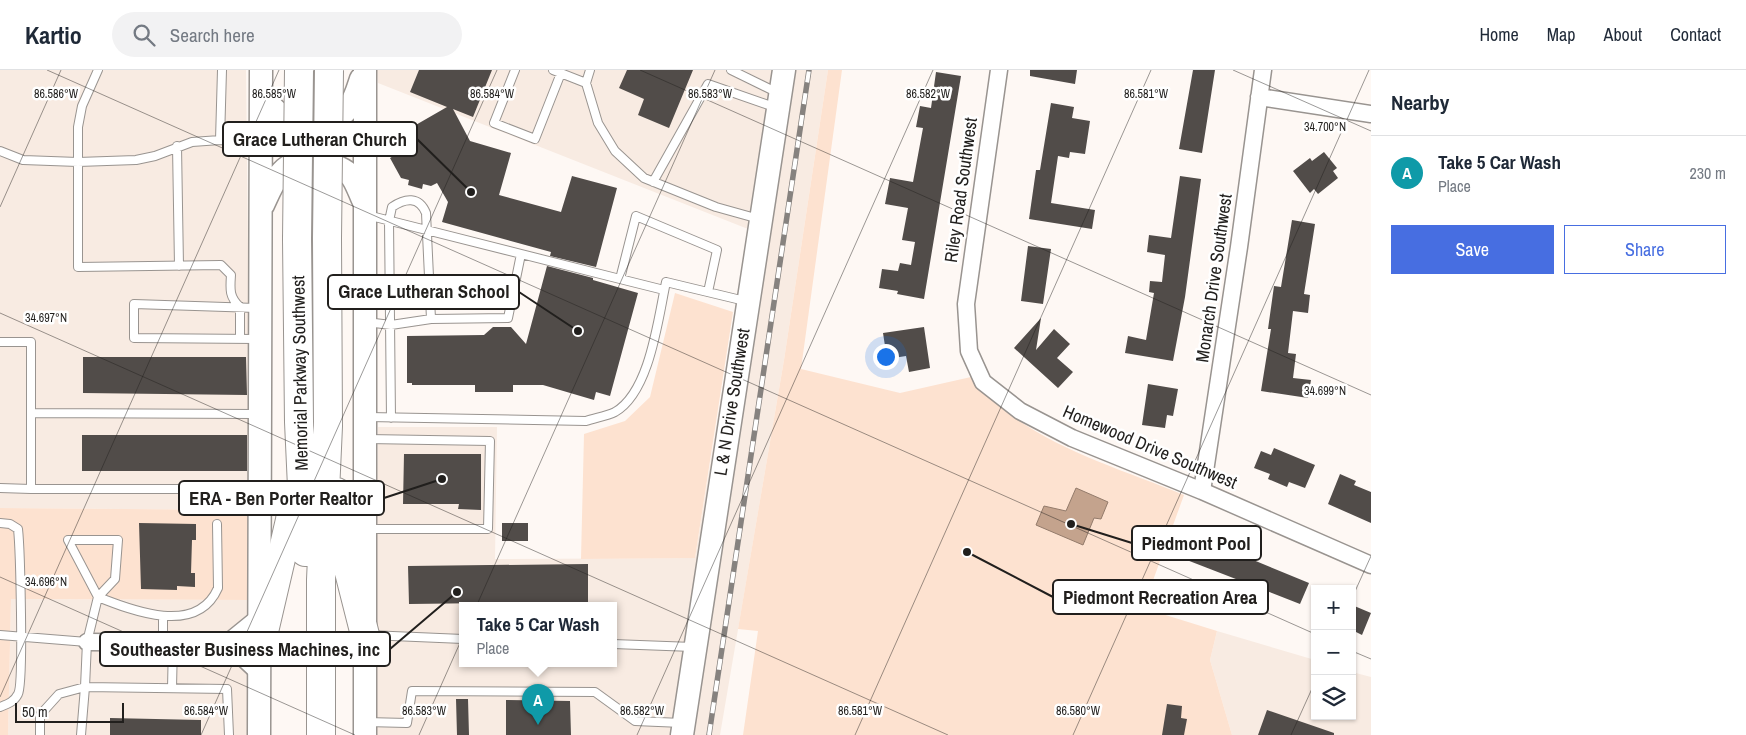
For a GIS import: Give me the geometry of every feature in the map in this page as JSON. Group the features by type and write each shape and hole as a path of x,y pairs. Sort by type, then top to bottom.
{"highway":[{"name":"Memorial Parkway Southwest","path":"299,70 300,436 305,529 302,735"},
{"name":"Memorial Parkway Southwest","path":"321,735 321,580 328,426 327,238 329,70"},
{"path":"328,426 348,568 364,635"},
{"path":"259,663 290,520 300,436"}],"main road":[{"path":"259,735 259,414 250,339 250,307 260,212 262,144 261,70"},
{"path":"261,94 286,119 305,126 323,124 339,118 350,106 365,70"},
{"path":"365,70 365,728"},
{"name":"L & N Drive Southwest","path":"683,729 784,70"},
{"path":"260,212 275,179 287,167 306,162 322,162 340,167 352,178 365,210"}],"street":[{"name":"Riley Road Southwest","path":"967,316 966,304 975,224 998,70"},
{"name":"Monarch Drive Southwest","path":"1202,491 1239,247 1263,70"},
{"path":"1259,97 1371,114"},
{"name":"Homewood Drive Southwest","path":"967,316 970,351 983,382 1020,412 1072,438 1202,491 1371,565"},
{"path":"227,643 258,617"},
{"path":"87,642 227,643 259,663"}],"lane":[{"path":"98,70 82,106 78,127 78,267 221,265 231,275 230,292 233,301 250,307"},
{"path":"220,140 222,70"},
{"path":"515,70 494,123 535,139 557,72 586,83"},
{"path":"590,70 586,83 598,123 615,150 644,178 716,208 761,219"},
{"path":"731,70 779,101"},
{"path":"654,182 708,84 779,101"},
{"path":"0,151 23,160 78,162 136,160 156,156 177,146 192,142 220,140 262,144"},
{"path":"177,146 179,266"},
{"path":"391,418 389,221 392,207 403,200 414,200 423,205 428,231 431,319"},
{"path":"365,210 389,221 664,290"},
{"path":"620,279 636,216 717,250 708,292"},
{"path":"365,322 391,325 431,319 508,318 521,254"},
{"path":"366,428 391,418 586,421 615,412 636,393 644,375 666,282 748,302"},
{"path":"250,307 134,304 134,338 250,339"},
{"path":"0,342 31,342 31,489"},
{"path":"31,413 259,414"},
{"path":"366,428 490,440 488,529 366,529"},
{"path":"0,488 259,489"},
{"path":"0,523 10,524 18,529 20,637 19,693 12,703 0,706"},
{"path":"81,735 87,642 98,597 115,579 118,540 68,540 98,597 133,611 163,616 200,610 214,597 218,588 217,524"},
{"path":"163,616 168,642 172,688"},
{"path":"0,635 87,642"},
{"path":"364,635 459,639"},
{"path":"617,644 695,647"},
{"path":"40,735 40,715 59,694 85,687 227,689 229,735"},
{"path":"365,728 407,722 412,690 595,692 635,722 683,729"}],"shaded area":[{"path":"0,70 246,70 251,510 0,508"},
{"path":"377,70 828,70 784,360 720,735 377,735 375,657 378,427 497,427 495,559 695,558 748,229 378,83"},
{"path":"828,70 842,70 801,369 900,393 971,377 992,399 1015,418 1041,435 1069,449 1184,495 1143,608 1217,631 1210,660 1232,735 743,735 758,631 738,629 784,360"},
{"path":"675,293 733,312 695,558 581,559 584,434 625,421 650,397"},
{"path":"1076,488 1108,502 1101,519 1094,518 1083,545 1036,525 1044,506 1066,511"},
{"path":"0,508 251,510 251,600 11,599 8,735 0,735"},
{"path":"11,599 251,600 248,735 8,735"},
{"path":"1217,631 1311,659 1311,720 1356,720 1356,673 1371,677 1371,735 1232,735 1210,660"}],"building":[{"path":"419,70 492,70 473,117 453,109 470,141 511,153 499,195 561,212 572,176 617,188 596,267 550,256 551,252 442,222 448,202 437,183 431,186 423,184 422,189 408,185 409,180 401,178 390,158 400,152 407,130 447,107 410,92"},
{"path":"627,70 693,70 669,128 638,115 644,99 619,88"},
{"path":"1030,70 1077,70 1075,84 1030,76"},
{"path":"1193,70 1215,70 1202,153 1179,149"},
{"path":"936,72 961,76 924,299 897,294 898,291 879,288 882,269 898,271 900,263 911,265 915,242 902,240 908,208 885,204 890,178 913,182 923,128 916,127 920,106 931,108"},
{"path":"1051,103 1074,107 1072,118 1090,121 1085,154 1070,152 1069,158 1058,156 1051,203 1095,210 1092,229 1029,219 1036,170 1040,170"},
{"path":"1324,152 1337,168 1333,171 1338,178 1318,194 1314,189 1310,193 1293,171 1310,158 1312,161"},
{"path":"1180,176 1201,179 1185,297 1173,361 1125,353 1128,336 1146,340 1154,293 1149,292 1150,281 1162,282 1165,255 1147,252 1149,235 1171,238"},
{"path":"1292,220 1315,224 1304,294 1310,295 1308,313 1293,311 1288,353 1296,354 1293,378 1311,380 1308,398 1261,391 1271,329 1268,329 1274,286 1281,287"},
{"path":"1028,246 1051,249 1043,304 1021,301"},
{"path":"547,266 593,278 593,280 638,293 610,396 596,392 594,400 543,385 513,385 513,392 475,392 475,385 412,385 412,383 407,383 407,336 484,335 493,327 511,327 526,344"},
{"path":"1041,318 1036,350 1054,329 1070,344 1057,358 1073,372 1058,388 1014,348"},
{"path":"924,327 930,368 909,372 906,356 887,359 883,333"},
{"path":"83,357 246,357 247,395 83,393"},
{"path":"1148,384 1178,389 1173,416 1167,415 1165,428 1142,425"},
{"path":"82,435 247,435 247,471 82,471"},
{"path":"1274,448 1315,465 1305,488 1289,482 1287,487 1268,479 1270,474 1254,468 1261,451 1271,455"},
{"path":"404,454 481,454 481,510 458,509 459,504 403,504"},
{"path":"1340,474 1356,481 1354,485 1371,492 1371,523 1328,504"},
{"path":"139,523 196,524 196,540 192,540 191,573 195,573 195,587 177,586 177,590 141,589"},
{"path":"502,523 528,523 528,541 502,541"},
{"path":"1188,533 1309,583 1300,604 1179,557"},
{"path":"588,564 588,602 409,604 408,566"},
{"path":"1356,607 1371,613 1362,635 1356,632"},
{"path":"456,699 468,699 469,735 457,735"},
{"path":"506,700 570,701 571,735 506,735"},
{"path":"1167,704 1182,706 1181,718 1187,719 1184,735 1162,735"},
{"path":"1267,710 1334,733 1334,735 1258,735"},
{"path":"110,718 201,720 201,735 110,735"}],"railway":[{"path":"709,735 809,70"}],"place":[{"name":"Grace Lutheran Church","path":"471,192"},
{"name":"Grace Lutheran School","path":"578,331"},
{"name":"ERA - Ben Porter Realtor","path":"442,479"},
{"name":"Piedmont Pool","path":"1071,524"},
{"name":"Piedmont Recreation Area","path":"967,552"},
{"name":"Southeaster Business Machines, inc","path":"457,592"},
{"name":"Take 5 Car Wash","path":"538,725"}]}
